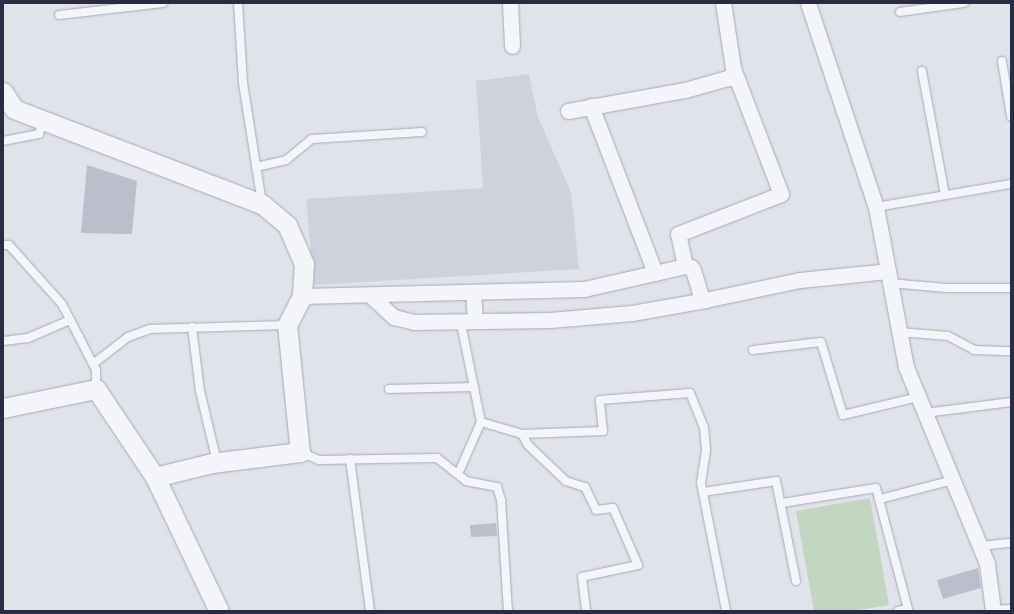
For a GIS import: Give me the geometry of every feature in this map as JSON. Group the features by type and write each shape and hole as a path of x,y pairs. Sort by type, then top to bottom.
{"street":[{"path":"510,3 512,46"},
{"path":"685,266 678,234 781,194 737,79 723,3"},
{"path":"808,3 876,207 906,367 987,564 993,610"},
{"path":"568,111 685,90 727,78 737,79"},
{"path":"3,92 14,109 262,204 287,224 304,264 302,296 288,325 300,452 217,462 155,476"},
{"path":"591,106 655,273"},
{"path":"302,296 584,289 685,266 690,267 693,270 701,296 705,300"},
{"path":"370,295 394,317 407,321 550,320 624,314 705,300 800,280 889,277"},
{"path":"473,292 474,321"},
{"path":"3,408 96,389 155,476 219,611"}],"lane":[{"path":"59,15 163,3"},
{"path":"238,3 243,84 262,204"},
{"path":"900,12 964,3"},
{"path":"1002,61 1011,116"},
{"path":"922,71 945,195"},
{"path":"3,141 39,134 43,120"},
{"path":"256,167 286,160 312,139 422,132"},
{"path":"876,207 1011,184"},
{"path":"3,245 9,245 62,304 96,370 96,389"},
{"path":"889,277 1011,288"},
{"path":"3,341 28,338 70,320"},
{"path":"93,364 128,337 150,329 288,325"},
{"path":"192,327 200,391 217,462"},
{"path":"458,474 481,422 462,329"},
{"path":"899,332 948,336 974,350 1011,351"},
{"path":"753,350 821,342 843,415 918,396"},
{"path":"389,388 474,387"},
{"path":"481,422 522,434 603,431 600,400 690,393 704,427 706,451 701,483 726,611"},
{"path":"925,413 1011,402"},
{"path":"522,434 528,445 566,481 585,487 596,510 613,508 638,565 582,576 586,611"},
{"path":"300,452 318,460 437,458 466,481 497,487 501,500 508,611"},
{"path":"350,459 370,611"},
{"path":"880,499 953,480"},
{"path":"703,492 776,481 782,503 796,581"},
{"path":"782,503 876,488 908,609 898,611"},
{"path":"980,546 1011,543"},
{"path":"993,610 1011,609"}],"shaded area":[{"path":"529,74 538,117 571,192 579,269 314,285 306,199 483,188 476,81"}],"green space":[{"path":"870,498 889,605 853,611 814,611 796,511"}],"building":[{"path":"87,165 137,181 132,234 81,233"},
{"path":"496,523 497,536 471,537 470,525"},
{"path":"978,568 981,588 943,599 937,580"}]}
